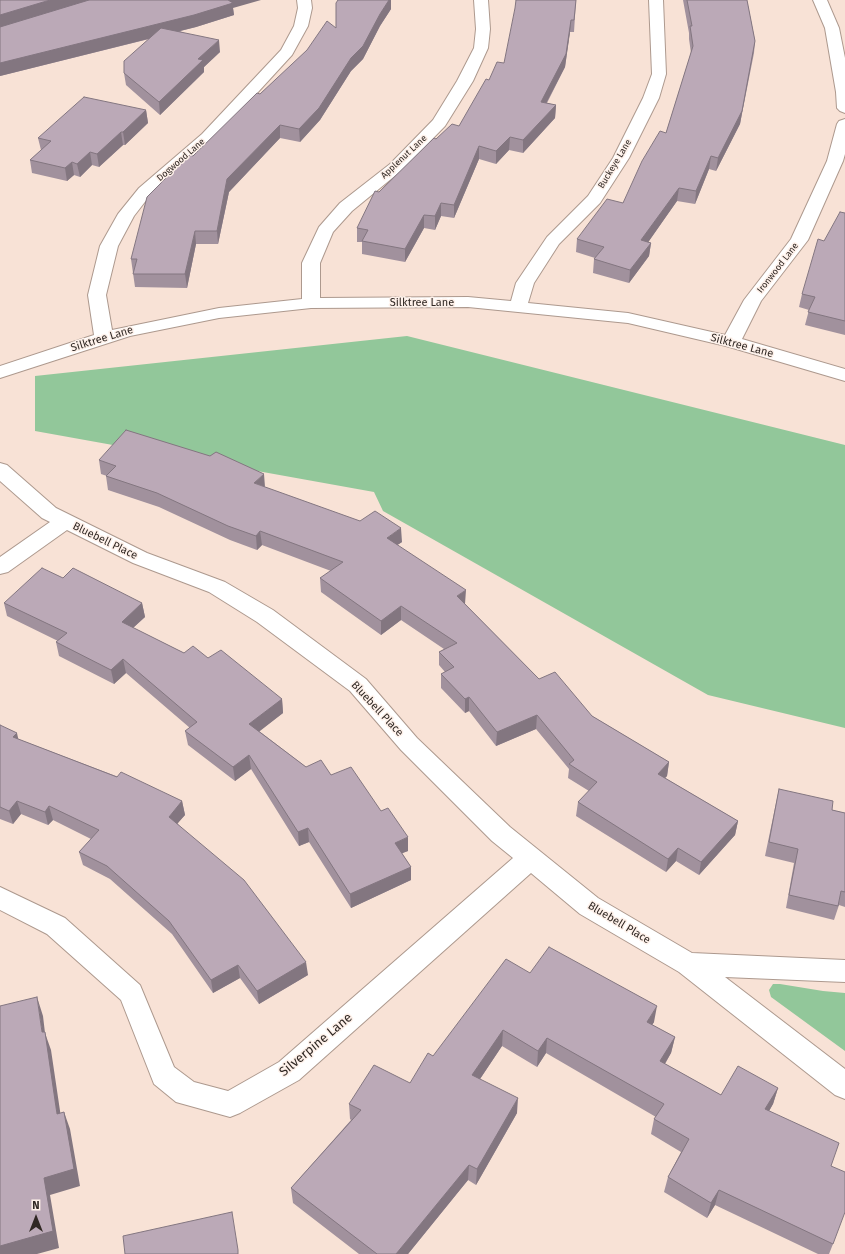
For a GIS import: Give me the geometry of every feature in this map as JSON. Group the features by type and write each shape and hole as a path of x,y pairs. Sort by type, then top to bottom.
{"street":[{"name":"Dogwood Lane","path":"104,338 97,295 109,246 126,214 145,191 208,137 287,52 301,26 305,8 304,0"},
{"name":"Applenut Lane","path":"311,303 311,263 325,231 346,207 396,167 439,123 465,81 481,48 483,29 481,0"},
{"name":"Buckeye Lane","path":"518,307 525,282 553,241 594,199 621,158 651,98 659,74 656,0"},
{"path":"820,0 832,28 844,92 845,108"},
{"name":"Ironwood Lane","path":"732,342 753,300 799,240 834,161 845,124"},
{"name":"Silktree Lane","path":"0,372 126,331 220,313 311,303 468,302 628,318 732,342 845,375"},
{"name":"Bluebell Place","path":"0,470 49,513 140,558 217,587 265,616 358,685 409,744 501,834 589,906 688,964 845,1086"},
{"path":"0,566 66,521"},
{"name":"Silverpine Lane","path":"0,898 56,926 131,993 164,1075 186,1093 230,1104 289,1071 531,858"},
{"name":"Bluebell Place","path":"688,964 845,971"}],"green space":[{"path":"407,336 845,445 845,728 708,695 383,511 374,492 35,431 35,376"},
{"path":"773,984 845,993 845,1051 771,997 769,990"}],"building":[{"path":"0,0 50,0 0,15"},
{"path":"89,0 228,0 233,3 194,15 0,63 0,27"},
{"path":"338,0 389,0 363,46 351,58 319,108 299,129 280,125 227,179 217,231 195,231 185,274 133,274 137,259 131,259 147,197 189,155 193,156 257,93 260,94 307,50 327,21 336,28 336,3"},
{"path":"516,0 576,0 574,20 571,20 566,54 541,102 556,105 523,140 510,137 496,151 479,146 454,205 441,203 435,216 424,215 405,249 362,241 368,230 357,228 375,191 379,192 434,138 436,139 452,124 459,126 486,79 489,80 497,62 504,63"},
{"path":"687,0 747,0 755,41 742,111 718,158 711,156 696,191 679,188 641,240 651,243 630,270 594,259 604,247 577,239 607,199 623,203 642,161 660,131 666,133 693,46 690,26 692,26"},
{"path":"161,28 219,40 198,59 203,60 159,102 124,73 124,61"},
{"path":"84,97 146,110 97,154 90,152 77,164 72,162 65,168 30,160 51,141 38,138"},
{"path":"840,212 845,213 845,321 808,312 815,297 802,294 818,239 824,241"},
{"path":"126,430 210,456 216,452 264,474 254,483 360,521 375,511 401,528 387,538 466,590 457,596 539,679 555,672 592,716 669,762 658,774 738,821 701,862 678,848 668,859 578,802 597,782 569,764 574,760 537,715 497,732 469,697 465,699 441,674 454,667 439,652 457,643 401,606 381,621 320,578 343,562 260,531 256,536 228,526 157,493 106,476 116,466 99,460"},
{"path":"42,568 63,578 73,568 142,603 122,622 184,653 193,646 208,658 221,650 282,699 249,724 306,767 321,760 331,775 351,767 381,811 388,808 408,837 395,843 411,867 350,894 308,828 298,832 249,755 233,767 185,731 197,722 123,659 111,670 56,642 67,633 4,603"},
{"path":"0,725 17,733 13,737 117,777 121,772 182,801 169,817 244,880 306,962 257,991 238,965 211,980 169,921 107,866 79,852 99,830 49,806 45,812 17,801 9,811 0,807"},
{"path":"779,789 833,801 832,810 845,813 845,892 841,891 838,906 789,895 798,849 769,842"},
{"path":"549,947 657,1006 647,1022 675,1037 660,1061 721,1095 738,1066 778,1088 765,1109 839,1143 831,1166 845,1172 845,1212 833,1244 719,1190 711,1203 668,1177 689,1139 654,1119 664,1104 547,1038 538,1051 503,1030 472,1075 518,1098 477,1169 469,1165 396,1254 377,1254 291,1188 361,1110 349,1104 374,1065 410,1083 428,1053 433,1056 506,959 530,973"},
{"path":"37,997 42,1032 45,1032 57,1114 64,1112 74,1169 44,1178 53,1231 0,1246 0,1006"},
{"path":"232,1212 238,1254 125,1254 123,1236"}]}
